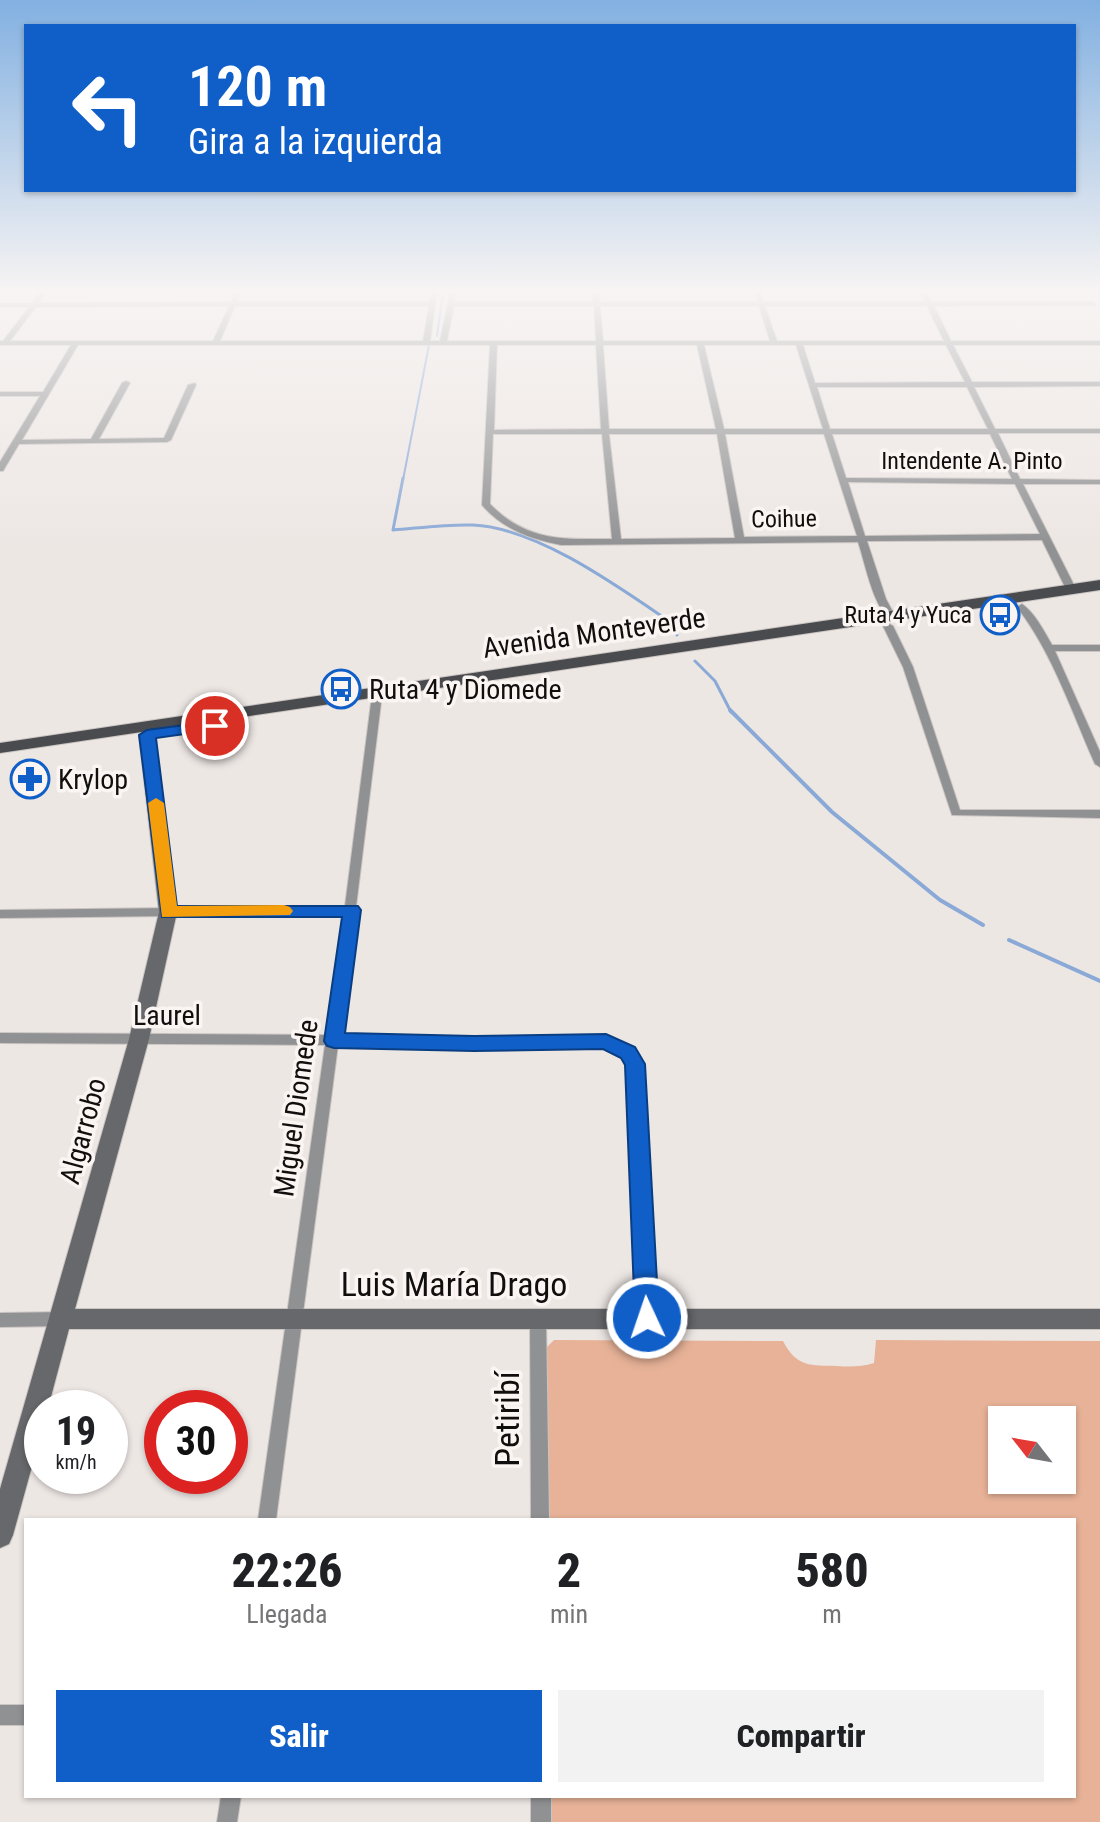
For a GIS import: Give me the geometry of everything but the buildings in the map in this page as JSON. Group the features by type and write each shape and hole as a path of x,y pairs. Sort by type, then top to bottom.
{"main road":[{"name":"Avenida Monteverde","path":"0,758 376,703 1100,585"},
{"name":"Avenida Monteverde","path":"0,748 889,621 1100,595"}],"street":[{"path":"0,469 54,378"},
{"path":"492,378 490,432 1100,431"},
{"path":"602,378 617,542"},
{"path":"708,378 740,540"},
{"path":"811,378 881,599 908,667 956,813 1100,814"},
{"path":"966,378 1071,589"},
{"path":"94,440 126,383"},
{"path":"813,385 1100,384"},
{"path":"0,448 94,440 167,440 192,385"},
{"path":"0,394 44,394"},
{"name":"Coihue","path":"490,432 486,505 493,513 525,533 561,542 1045,537"},
{"name":"Intendente A. Pinto","path":"844,480 1100,482"},
{"path":"1022,607 1048,648 1100,764"},
{"path":"1048,648 1100,648"},
{"name":"Miguel Diomede","path":"267,1518 352,910 376,703"},
{"name":"Algarrobo","path":"0,1535 139,1039 168,912 147,735"},
{"path":"0,914 352,910"},
{"name":"Laurel","path":"0,1038 474,1044 606,1041 628,1052 635,1064 647,1318"},
{"name":"Luis María Drago","path":"0,1320 293,1317 1100,1319"},
{"name":"Petiribí","path":"538,1318 540,1518"},
{"path":"0,1715 24,1715"},
{"path":"227,1822 231,1798"},
{"path":"541,1798 541,1822"}],"shaded area":[{"path":"554,1340 783,1341 799,1361 851,1367 874,1363 876,1340 1100,1341 1100,1822 550,1822 549,1798 1076,1798 1076,1518 547,1518 546,1348"}],"waterway":[{"path":"403,480 423,378"},
{"path":"403,478 393,530 473,525 525,537 606,579 676,626 677,635"},
{"path":"695,661 715,681 731,712"},
{"path":"730,710 832,812 940,900 983,925"},
{"path":"1009,940 1100,981"}],"slow traffic":[{"path":"156,803 168,912 284,911"}],"place":[{"name":"Ruta 4 y Yuca","path":"1000,615"},
{"name":"Ruta 4 y Diomede","path":"341,689"},
{"name":"Krylop","path":"30,779"}],"route":[{"path":"215,726 147,735 168,912 352,910 334,1041 527,1044 606,1041 628,1052 635,1064 647,1318"}]}
